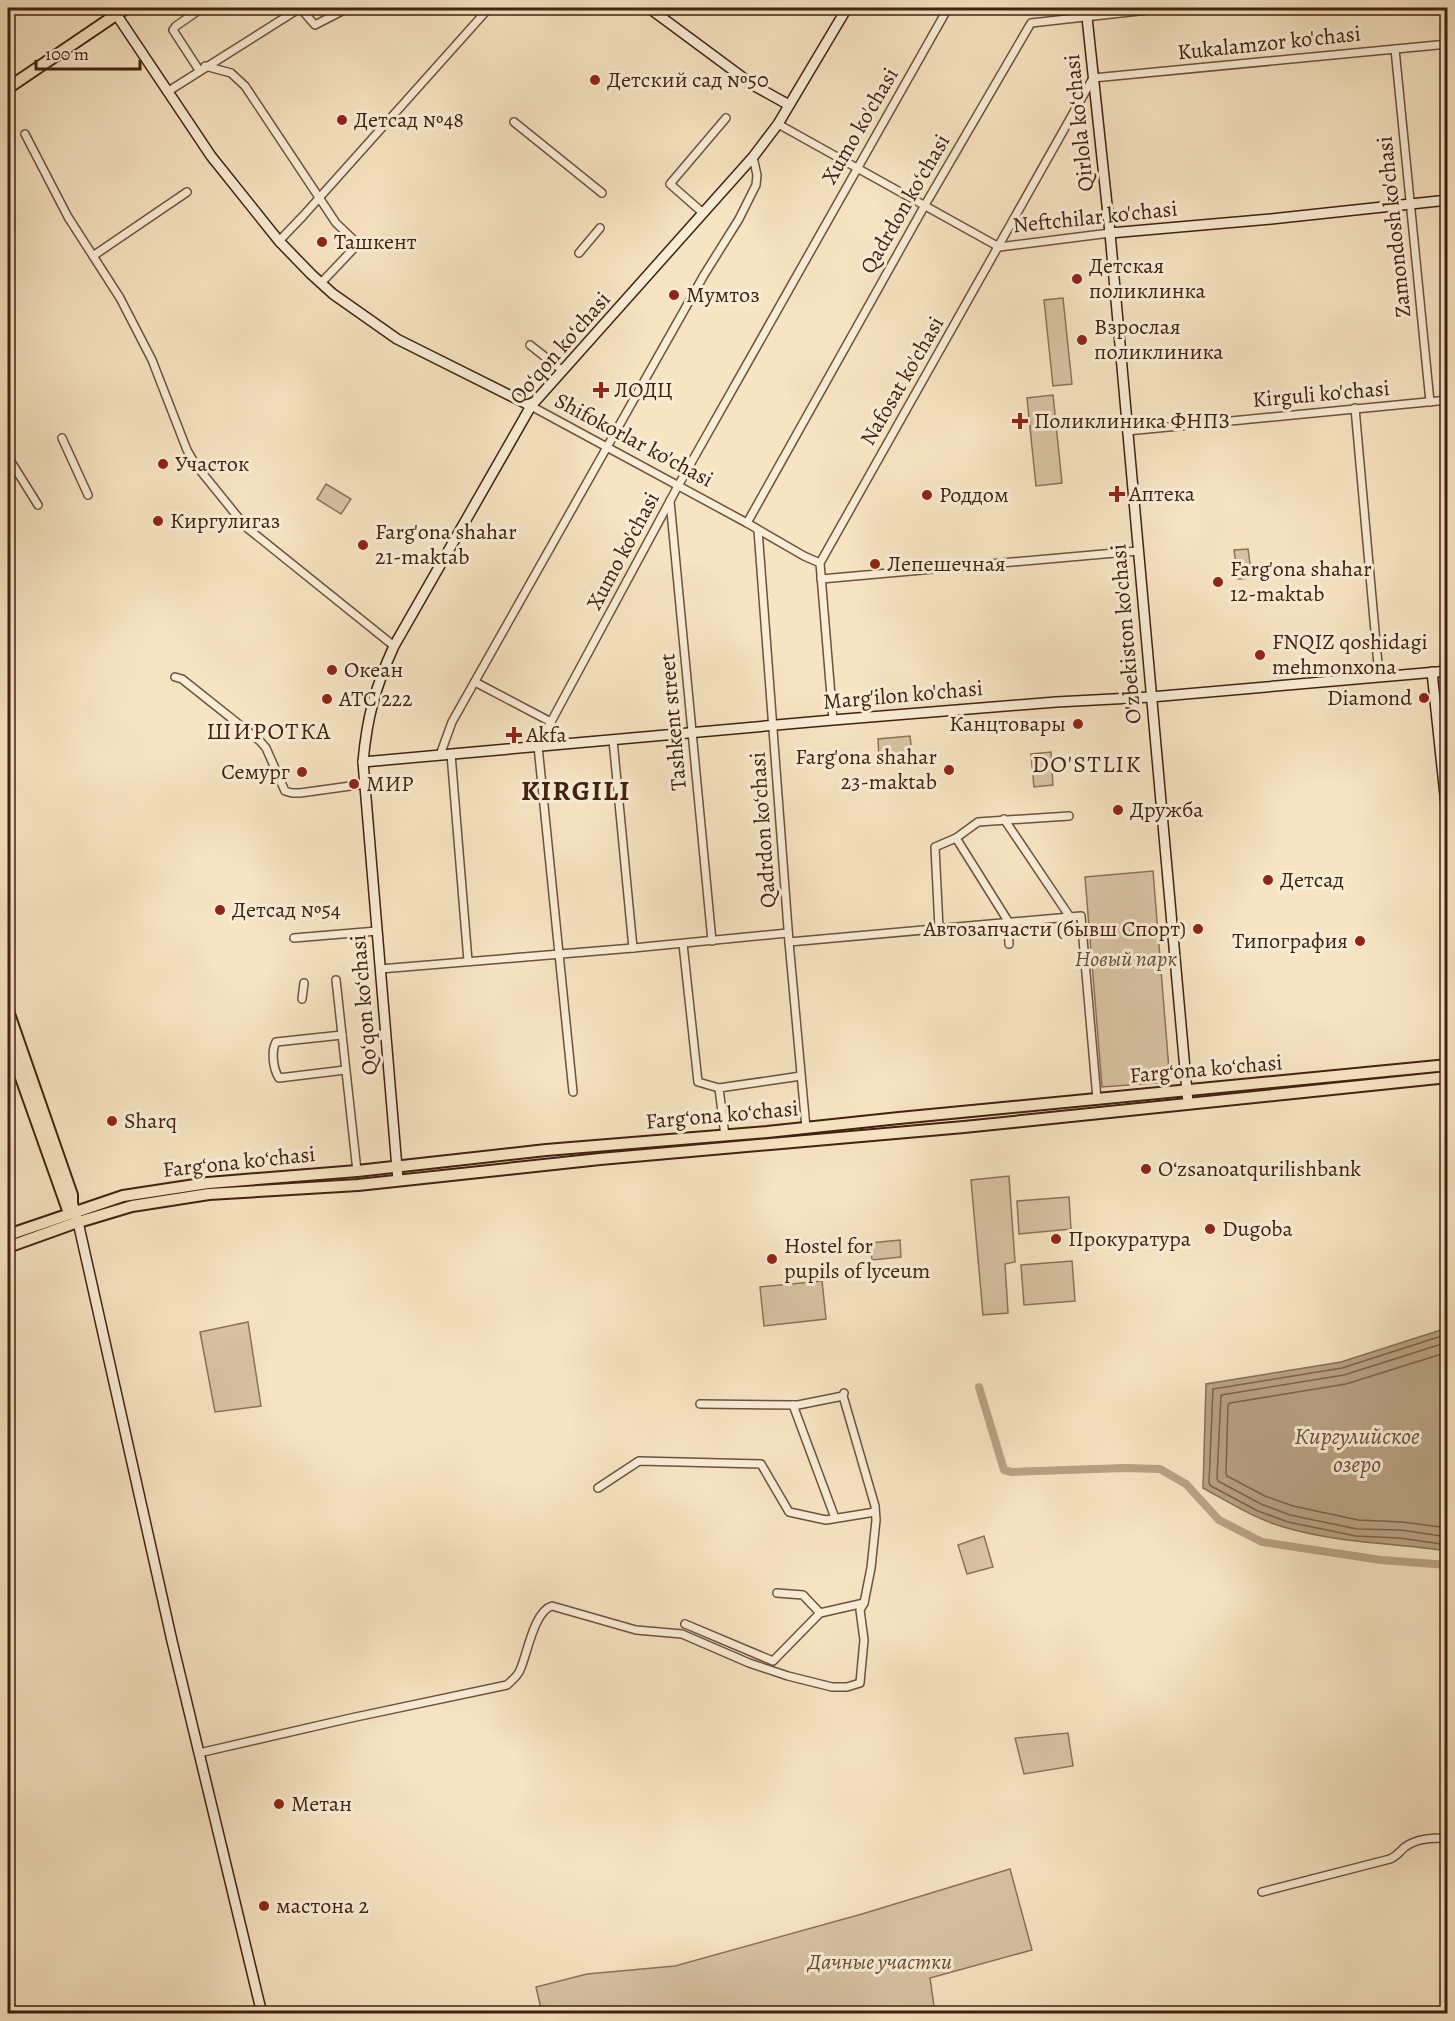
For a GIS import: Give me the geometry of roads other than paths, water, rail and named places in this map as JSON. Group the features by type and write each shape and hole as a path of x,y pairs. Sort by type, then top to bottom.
{"main road":[{"path":"8,88 113,11 126,8"},
{"path":"8,1011 72,1195 73,1218"},
{"path":"8,1041 73,1218"},
{"name":"Fargʻona koʻchasi","path":"8,1247 123,1196 153,1190 271,1177 398,1167 546,1150 725,1136 1448,1065"},
{"name":"Fargʻona koʻchasi","path":"8,1235 73,1218 183,1198 964,1127 1448,1077"}],"street":[{"path":"202,8 173,30 202,68 231,73 245,86 318,198 336,223 358,244 321,283"},
{"path":"167,92 300,8 315,25 348,8"},
{"path":"279,241 489,8"},
{"path":"649,8 753,85 789,105"},
{"name":"Qoʻqon koʻchasi","path":"398,1180 363,762 366,724 380,678 394,646 531,406 753,157 778,124 847,8"},
{"name":"Xumo ko'chasi","path":"538,746 678,486 948,8"},
{"name":"Qadrdon koʻchasi","path":"747,523 925,205 1031,23 1086,12 1166,8"},
{"name":"Shifokorlar ko'chasi","path":"113,11 211,156 279,241 333,294 397,339 531,406 820,563"},
{"name":"Qirlola koʻchasi","path":"1086,12 1110,233"},
{"name":"Kukalamzor ko'chasi","path":"1093,78 1448,44"},
{"name":"Zamondosh ko'chasi","path":"1395,49 1430,402"},
{"name":"Nafosat ko'chasi","path":"820,563 1093,78"},
{"path":"703,213 670,184 726,118"},
{"path":"514,122 602,193"},
{"name":"Neftchilar ko'chasi","path":"778,124 999,247 1110,233 1448,200"},
{"path":"25,135 68,217 120,298 154,364 187,450 195,464 246,527 394,646"},
{"path":"440,755 452,722 704,275 739,219 756,185 757,175 753,157"},
{"path":"93,256 187,192"},
{"path":"579,253 600,228"},
{"name":"O'zbekiston ko'chasi","path":"1110,233 1188,1103"},
{"path":"530,345 563,371"},
{"name":"Kirguli ko'chasi","path":"1127,431 1448,400"},
{"path":"1354,408 1379,676"},
{"path":"62,438 88,495"},
{"path":"8,457 38,505"},
{"name":"Tashkent street","path":"670,501 712,940"},
{"name":"Qadrdon koʻchasi","path":"758,530 788,933 806,1128"},
{"path":"821,579 1138,551"},
{"path":"820,563 833,720"},
{"name":"Marg'ilon ko'chasi","path":"363,762 773,725 1056,702 1151,697 1448,671"},
{"path":"1432,672 1448,824"},
{"path":"175,677 182,679 260,741 266,748 285,790 300,793 365,784"},
{"path":"475,682 551,722"},
{"path":"613,740 633,948"},
{"path":"538,746 573,1092"},
{"path":"451,754 468,962"},
{"path":"939,928 935,847 956,838 978,822 1069,816"},
{"path":"1004,819 1070,917"},
{"path":"956,838 1008,921 1009,944"},
{"path":"789,942 1081,916 1097,1098"},
{"path":"294,938 377,931"},
{"path":"380,969 788,933"},
{"path":"683,944 698,1082 719,1088 801,1076"},
{"path":"336,980 357,1171"},
{"path":"302,999 304,983"},
{"path":"342,1035 276,1042 273,1047 276,1073 279,1078 345,1070"},
{"path":"719,1088 725,1136"},
{"path":"73,1218 103,1328 172,1641 262,2013"},
{"path":"199,1753 507,1685 519,1673 528,1642 547,1608 552,1606 636,1630 682,1634 749,1663 788,1676 832,1687 847,1687 860,1683 864,1640 860,1610 864,1603 871,1568 876,1520 843,1395 793,1405 700,1404"},
{"path":"793,1405 835,1518"},
{"path":"598,1488 639,1461 761,1464 789,1512 826,1520 875,1512"},
{"path":"777,1593 803,1595 820,1613"},
{"path":"685,1624 773,1661 820,1613 864,1603"},
{"path":"1263,1892 1390,1859 1396,1857 1403,1848 1412,1843 1432,1838 1448,1838"}],"water":[{"name":"Киргулийское озеро","path":"1447,1328 1447,1551 1347,1540 1287,1528 1254,1516 1203,1488 1206,1384 1341,1362"}],"waterway":[{"path":"979,1387 1004,1470 1012,1472 1160,1469 1186,1484 1219,1520 1262,1542 1381,1560 1448,1565"}],"place":[{"name":"Детский сад №50","path":"595,80"},
{"name":"Детсад №48","path":"342,120"},
{"name":"Ташкент","path":"322,242"},
{"name":"Детская поликлинка","path":"1077,279"},
{"name":"Mумтоз","path":"674,295"},
{"name":"Взрослая поликлиника","path":"1082,340"},
{"name":"ЛОДЦ","path":"601,390"},
{"name":"Поликлиника ФНПЗ","path":"1020,421"},
{"name":"Участок","path":"163,464"},
{"name":"Аптека","path":"1117,494"},
{"name":"Роддом","path":"927,495"},
{"name":"Киргулигаз","path":"158,521"},
{"name":"Farg'ona shahar 21-maktab","path":"363,545"},
{"name":"Лепешечная","path":"875,564"},
{"name":"Farg'ona shahar 12-maktab","path":"1218,582"},
{"name":"FNQIZ qoshidagi mehmonxona","path":"1260,655"},
{"name":"Океан","path":"332,670"},
{"name":"Diamond","path":"1424,698"},
{"name":"АТС 222","path":"327,699"},
{"name":"Канцтовары","path":"1078,724"},
{"name":"Akfa","path":"514,735"},
{"name":"Farg'ona shahar 23-maktab","path":"949,770"},
{"name":"Семург","path":"302,772"},
{"name":"МИР","path":"354,784"},
{"name":"Дружба","path":"1118,810"},
{"name":"Детсад","path":"1268,880"},
{"name":"Детсад №54","path":"220,910"},
{"name":"Автозапчасти (бывш Спорт)","path":"1198,929"},
{"name":"Типография","path":"1360,941"},
{"name":"Sharq","path":"112,1121"},
{"name":"Oʻzsanoatqurilishbank","path":"1146,1169"},
{"name":"Dugoba","path":"1210,1229"},
{"name":"Прокуратура","path":"1056,1239"},
{"name":"Hostel for pupils of lyceum","path":"772,1259"},
{"name":"Метан","path":"279,1804"},
{"name":"мастона 2","path":"264,1906"}],"district":[{"name":"ШИРОТКА","path":"269,731"},
{"name":"DO'STLIK","path":"1087,764"},
{"name":"KIRGILI","path":"576,791"}],"park label":[{"name":"Новый парк","path":"1126,959"},
{"name":"Дачные участки","path":"880,1962"}]}
